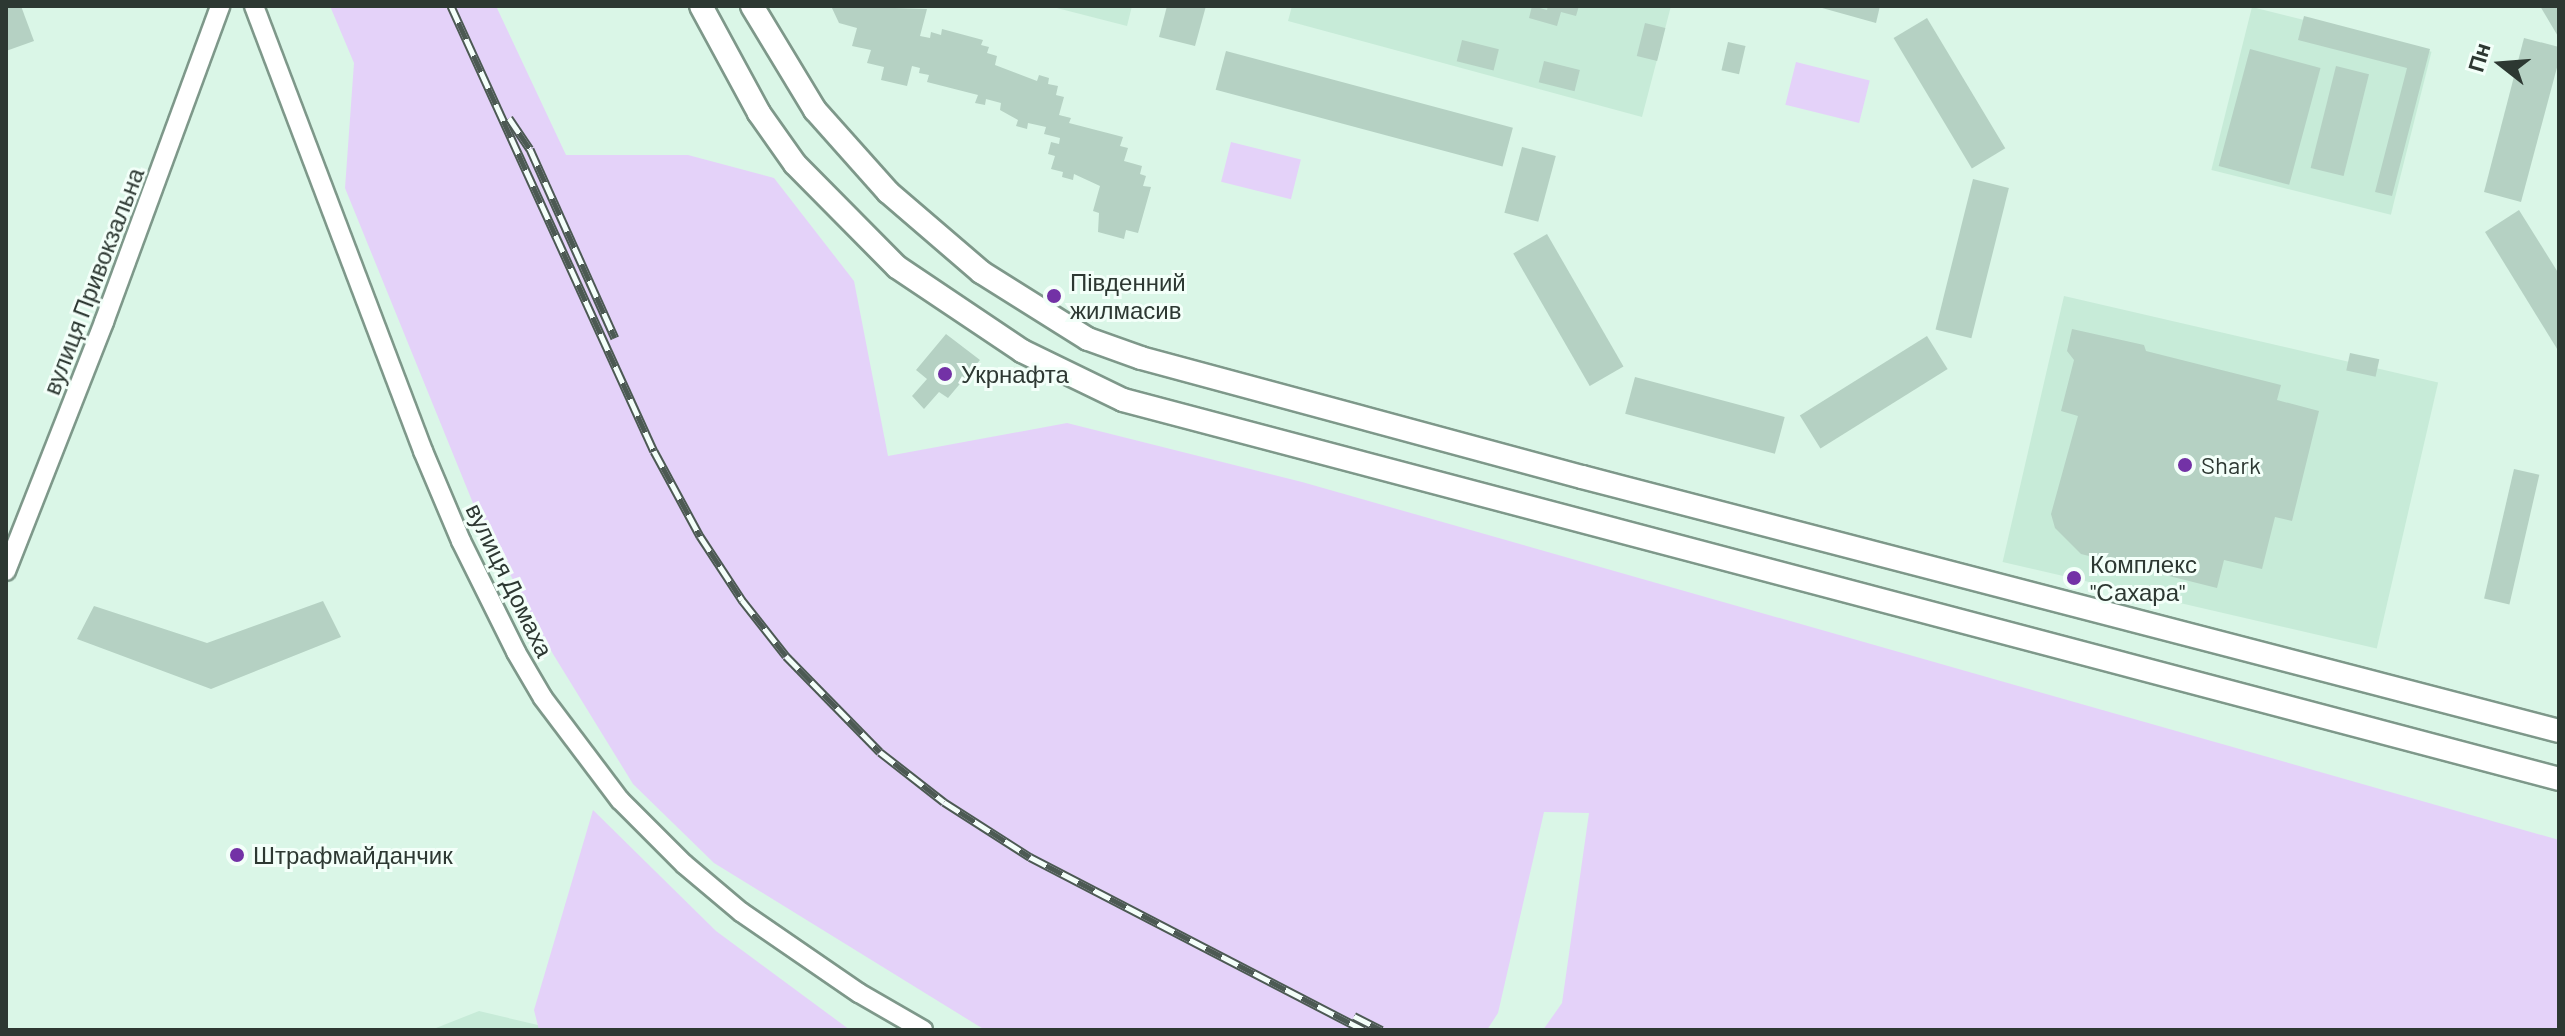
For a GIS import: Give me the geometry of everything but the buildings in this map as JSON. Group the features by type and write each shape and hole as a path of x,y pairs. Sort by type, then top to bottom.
{"street":[{"name":"вулиця Привокзальна","path":"6,571 104,322 220,6"},
{"name":"вулиця Домаха","path":"254,6 423,451 461,541 516,652 543,698 620,800 684,864 741,912 859,993 923,1030"},
{"path":"701,6 759,113 795,164 897,267 1022,351 1123,400 2559,779"},
{"path":"752,6 815,110 888,192 981,272 1088,339 1141,358 1567,473 2559,731"}],"shaded area":[{"path":"330,6 496,6 566,155 688,155 774,178 854,281 888,456 1067,423 1302,482 2559,840 2559,1030 1543,1030 1562,1003 1589,813 1544,812 1498,1013 1487,1030 985,1030 714,863 633,784 553,654 477,513 345,188 354,63"},
{"path":"1049,6 1132,6 1127,26"},
{"path":"1292,6 1671,6 1642,117 1288,21"},
{"path":"2252,7 2432,52 2391,215 2211,170"},
{"path":"1796,62 1870,80 1859,123 1785,105"},
{"path":"1231,142 1301,159 1291,199 1221,182"},
{"path":"2064,296 2438,382 2377,648 2003,562"},
{"path":"593,810 716,931 850,1030 539,1030 534,1010"},
{"path":"479,1011 559,1030 431,1030"}],"railway":[{"path":"451,6 654,451 700,536 742,600 786,656 880,752 944,802 1030,857 1364,1030"},
{"path":"509,118 530,149 615,338"},
{"path":"1354,1016 1382,1030"}],"place":[{"name":"Південний жилмасив","path":"1054,296"},
{"name":"Укрнафта","path":"945,374"},
{"name":"Shark","path":"2185,465"},
{"name":"Комплекс \"Сахара\"","path":"2074,578"},
{"name":"Штрафмайданчик","path":"237,855"}]}
